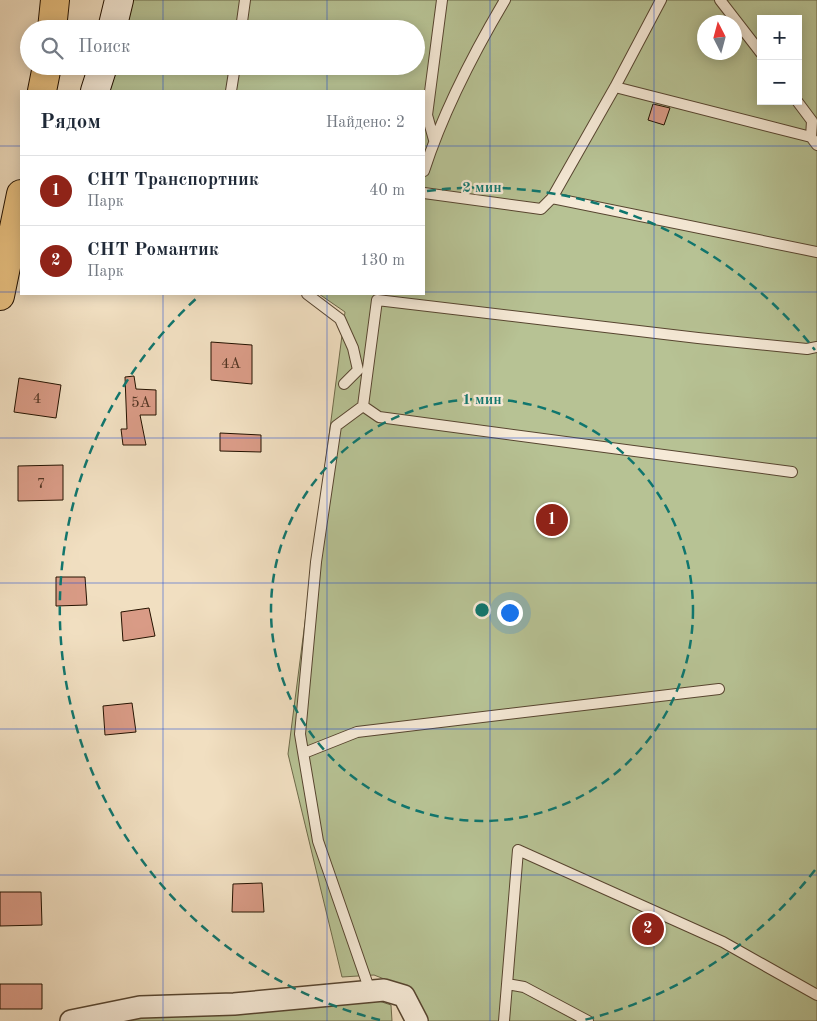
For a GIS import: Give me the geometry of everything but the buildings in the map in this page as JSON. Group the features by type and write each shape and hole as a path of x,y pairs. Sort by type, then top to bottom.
{"main road":[{"path":"53,20 55,0"},
{"path":"42,90 45,75"},
{"path":"0,295 20,199"}],"street":[{"path":"114,20 119,0"},
{"path":"95,90 99,75"},
{"path":"0,295 20,262"},
{"path":"72,1021 140,1007 234,1004 384,990 404,996 417,1021"}],"lane":[{"path":"242,20 245,0"},
{"path":"434,140 426,115 442,0"},
{"path":"425,168 434,140 490,25 505,0"},
{"path":"425,193 541,209 552,198 615,87 661,0"},
{"path":"720,0 757,48"},
{"path":"231,90 234,75"},
{"path":"615,87 814,141 812,121 800,105"},
{"path":"552,198 817,252"},
{"path":"308,295 340,319 352,348 358,370 344,384"},
{"path":"370,991 318,841 300,734 316,562 336,426 363,406 377,300 698,338 807,349 817,347"},
{"path":"363,406 379,417 792,472"},
{"path":"304,753 357,732 719,689"},
{"path":"504,1021 518,850 723,942 817,995"},
{"path":"507,984 524,987 588,1021"}],"green space":[{"path":"125,0 817,0 817,1021 428,1021 412,990 374,975 342,977 288,754 345,312 320,295 425,295 425,90 106,90 110,75 425,75 425,20 121,20"},
{"path":"370,998 391,1005 392,1021 92,1021"}],"place":[{"name":"СНТ Транспортник","path":"552,520"},
{"name":"СНТ Романтик","path":"648,929"}]}
